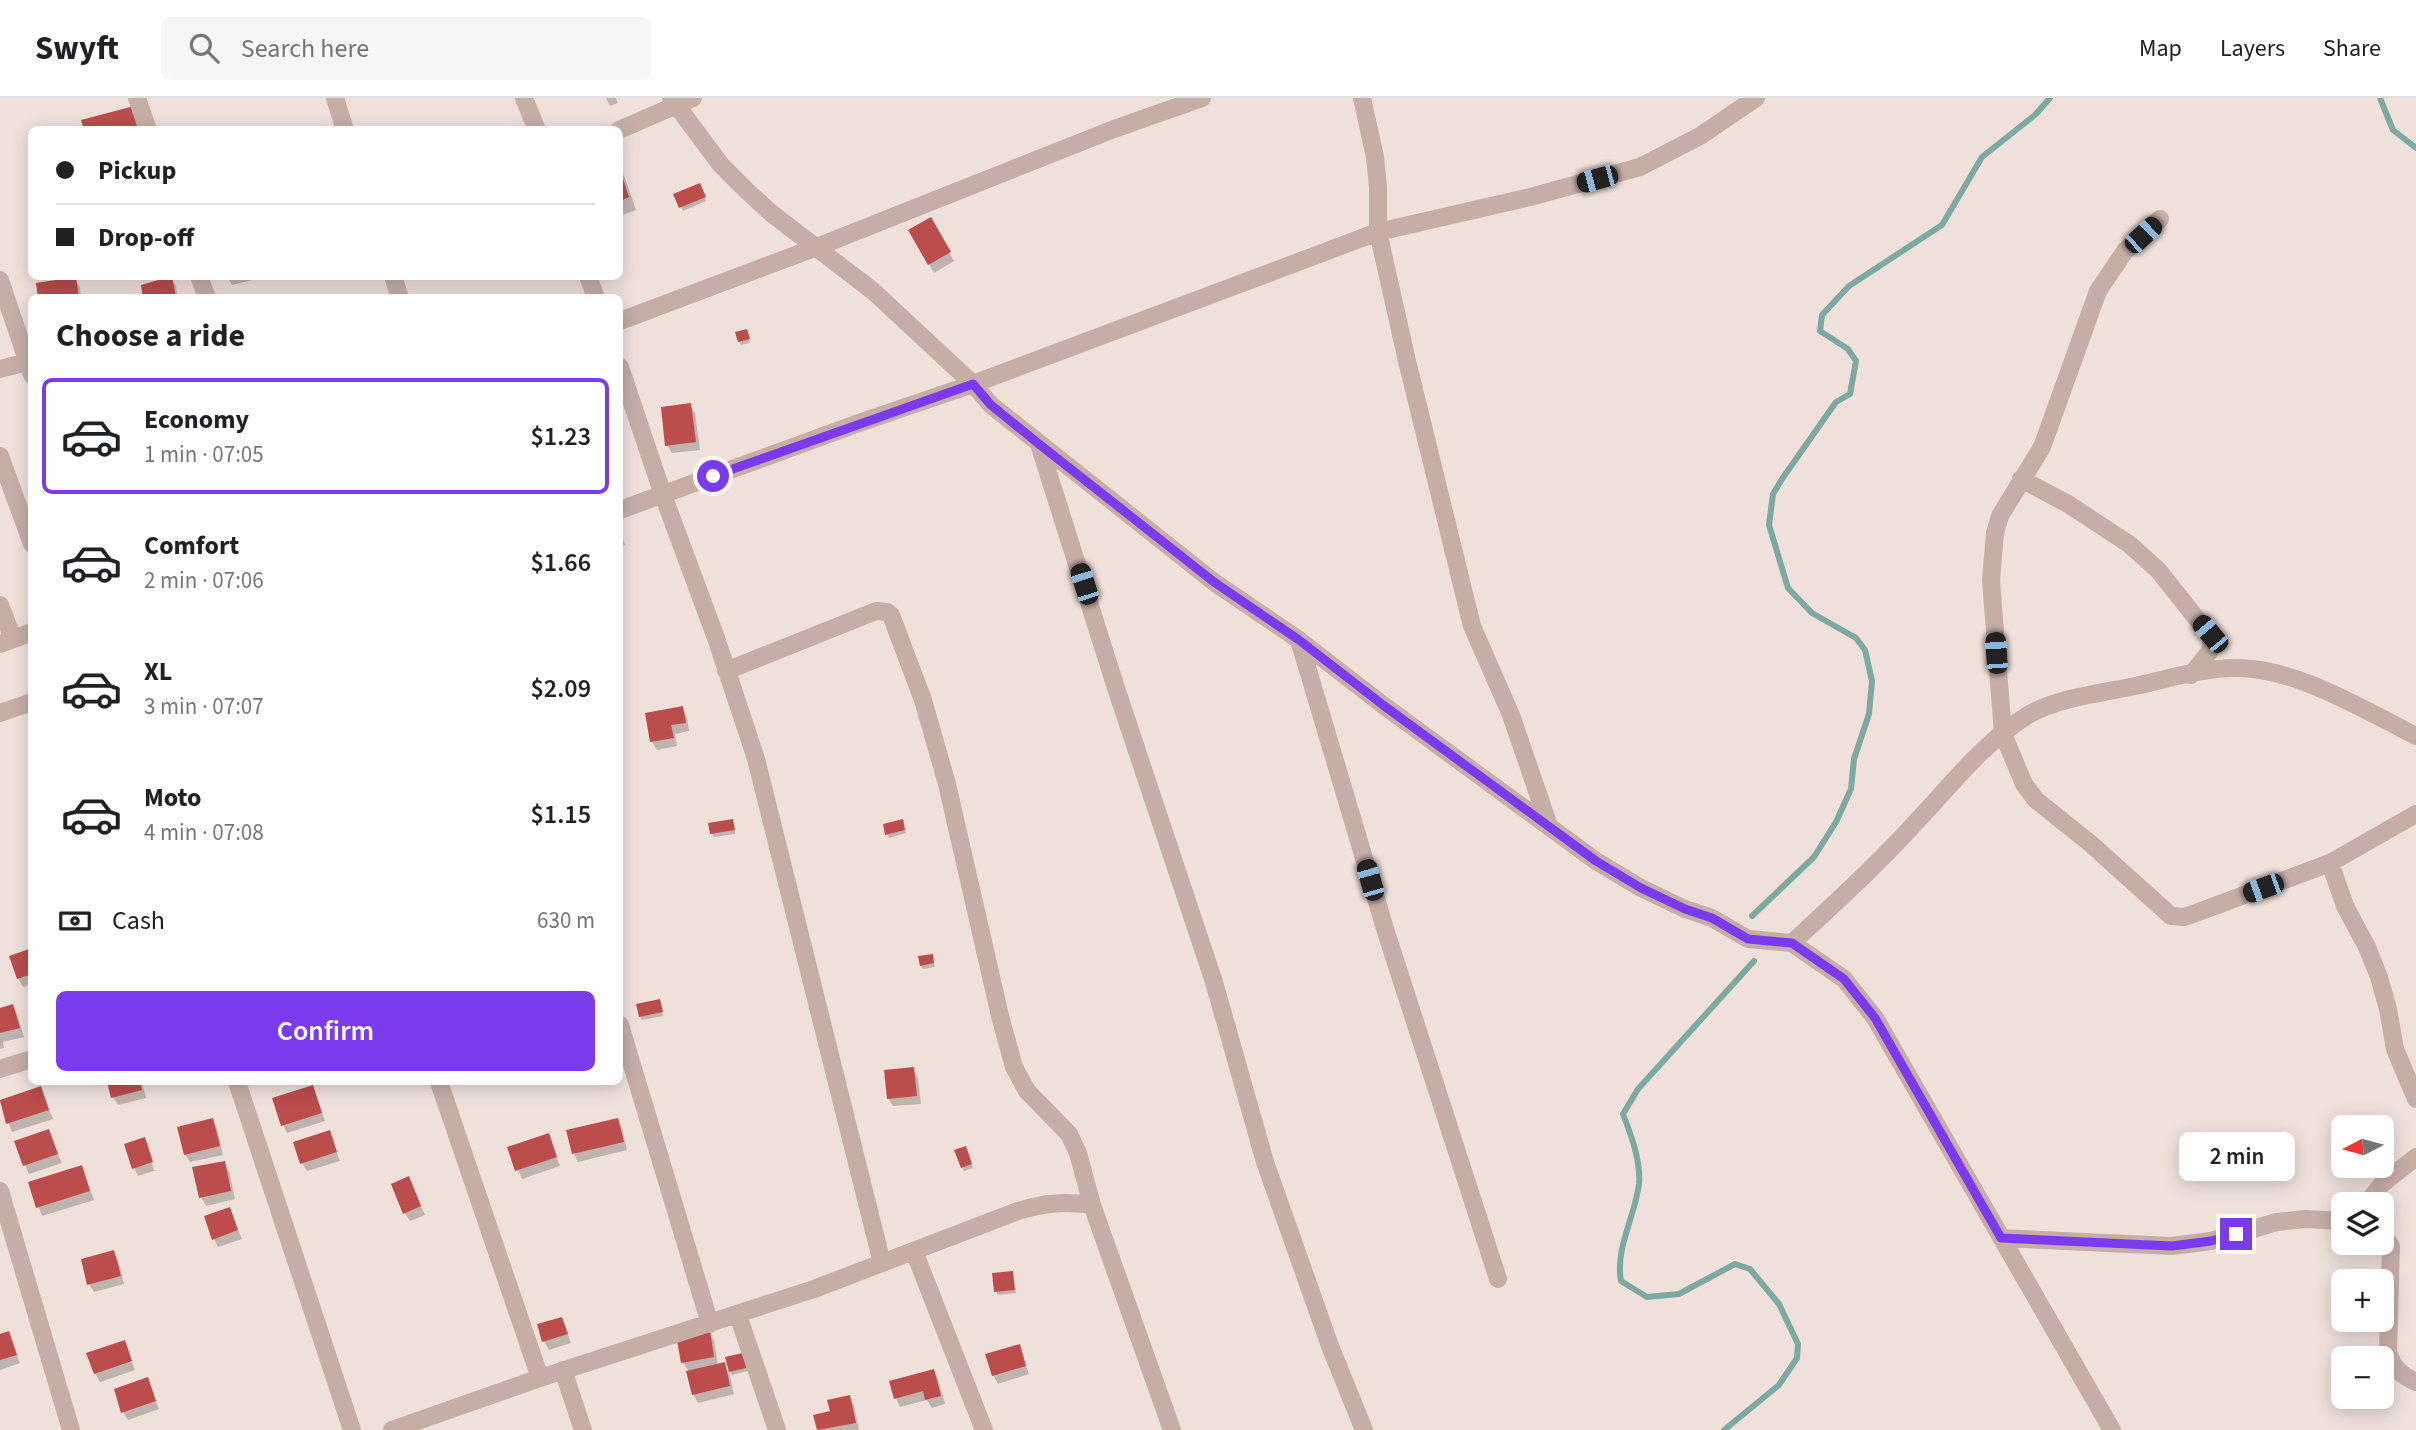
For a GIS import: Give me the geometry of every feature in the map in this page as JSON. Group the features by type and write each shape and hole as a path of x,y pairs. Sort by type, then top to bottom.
{"street":[{"path":"137,98 147,126"},
{"path":"335,98 344,126"},
{"path":"524,98 535,126"},
{"path":"623,128 672,101 693,98"},
{"path":"623,320 817,247 1114,129 1202,98"},
{"path":"1362,98 1375,157 1378,232 1472,626 1511,715 1549,826"},
{"path":"623,509 835,431 973,384 1378,232 1530,197 1640,167 1700,136 1756,98"},
{"path":"672,101 721,164 771,213 873,291 973,384 991,405 1214,582 1299,640 1596,861 1641,888 1685,909 1712,918 1748,939 1792,943 1844,979 1875,1018 2112,1430"},
{"path":"2160,219 2125,251 2098,291 2042,447 2000,516 1992,557 1992,600 2003,734 2029,793 2171,916 2184,917 2330,863 2416,814"},
{"path":"0,280 28,365"},
{"path":"0,369 28,368"},
{"path":"623,376 756,759 882,1264"},
{"path":"1039,444 1116,688 1214,982 1265,1162 1326,1334 1364,1430"},
{"path":"0,456 28,533"},
{"path":"2021,479 2105,527 2158,570 2212,638 2210,651 2191,675"},
{"path":"0,605 6,641 28,633"},
{"path":"726,671 876,611 891,615 923,700 947,784 1014,1066 1027,1091 1069,1134 1078,1153 1092,1205 1172,1430"},
{"path":"1299,640 1386,932 1498,1279"},
{"path":"1792,943 1875,865 1951,783 2003,734 2029,714 2079,696 2212,670 2239,668 2272,672 2315,688 2416,736"},
{"path":"0,713 28,703"},
{"path":"2330,863 2345,906 2367,947 2379,977 2395,1049 2416,1099"},
{"path":"623,1035 710,1324"},
{"path":"0,1069 28,1060"},
{"path":"238,1085 352,1430"},
{"path":"440,1085 540,1378"},
{"path":"2376,1192 2416,1157"},
{"path":"0,1191 71,1430"},
{"path":"392,1430 563,1370 738,1315 882,1264 1032,1206 1068,1202 1092,1205"},
{"path":"2001,1238 2172,1246 2211,1241 2277,1222 2306,1219 2331,1220"},
{"path":"914,1251 984,1430"},
{"path":"2391,1255 2388,1352 2392,1364 2402,1375 2416,1382"},
{"path":"738,1315 777,1430"},
{"path":"563,1370 583,1430"}],"building":[{"path":"134,106 139,126 83,126 81,120"},
{"path":"623,179 629,197 623,200"},
{"path":"700,183 706,197 679,208 673,194"},
{"path":"931,217 951,252 928,265 908,230"},
{"path":"76,280 78,294 37,294 36,283"},
{"path":"158,280 173,280 175,294 142,294 141,285"},
{"path":"747,329 750,339 738,342 735,332"},
{"path":"691,403 696,442 665,446 661,407"},
{"path":"683,706 686,723 671,725 674,738 650,742 645,713"},
{"path":"733,819 735,830 710,834 708,823"},
{"path":"903,819 905,830 885,835 883,824"},
{"path":"28,949 28,975 17,979 9,956"},
{"path":"933,954 934,963 920,966 918,956"},
{"path":"660,999 663,1012 639,1017 636,1004"},
{"path":"13,1004 20,1028 0,1033 0,1008"},
{"path":"914,1067 917,1096 887,1099 884,1070"},
{"path":"108,1085 141,1085 142,1090 111,1098"},
{"path":"313,1085 322,1113 281,1126 272,1098"},
{"path":"41,1086 49,1110 6,1124 0,1100"},
{"path":"213,1118 220,1146 184,1155 177,1127"},
{"path":"618,1118 624,1142 572,1154 566,1130"},
{"path":"49,1129 58,1154 23,1166 14,1141"},
{"path":"330,1130 337,1152 300,1164 293,1142"},
{"path":"549,1133 557,1157 515,1171 507,1147"},
{"path":"145,1137 153,1162 132,1169 124,1144"},
{"path":"966,1146 972,1164 961,1168 954,1150"},
{"path":"225,1161 231,1191 199,1198 192,1167"},
{"path":"82,1165 90,1191 36,1208 28,1182"},
{"path":"409,1176 421,1206 403,1214 391,1184"},
{"path":"230,1207 238,1230 212,1240 204,1216"},
{"path":"114,1250 121,1276 87,1285 81,1259"},
{"path":"1013,1271 1015,1290 994,1292 992,1273"},
{"path":"562,1317 568,1334 542,1342 537,1324"},
{"path":"710,1330 714,1357 681,1363 676,1335"},
{"path":"9,1331 17,1355 0,1360 0,1334"},
{"path":"125,1340 132,1361 94,1374 86,1353"},
{"path":"1020,1344 1026,1366 992,1376 985,1354"},
{"path":"747,1352 750,1367 729,1372 725,1357"},
{"path":"725,1362 730,1386 692,1395 686,1371"},
{"path":"934,1369 941,1396 925,1400 923,1391 894,1399 889,1381"},
{"path":"148,1377 156,1401 121,1413 114,1389"},
{"path":"850,1395 856,1423 817,1430 813,1415 830,1411 827,1400"}],"waterway":[{"path":"1752,916 1814,857 1836,822 1851,789 1854,759 1869,714 1872,681 1865,650 1856,638 1812,613 1788,588 1769,525 1773,494 1782,479 1836,402 1850,394 1856,361 1848,349 1820,331 1822,315 1849,286 1942,225 1982,157 2035,115 2050,98"},
{"path":"2380,98 2393,130 2416,148"},
{"path":"1724,1430 1779,1385 1797,1358 1798,1344 1779,1304 1750,1269 1735,1264 1679,1294 1647,1297 1621,1281 1623,1245 1639,1184 1635,1148 1623,1114 1638,1089 1754,961"}],"route":[{"path":"713,476 973,384 991,405 1214,582 1299,640 1596,861 1641,888 1685,909 1712,918 1748,939 1792,943 1844,979 1875,1018 2001,1238 2172,1246 2197,1244 2236,1234"}]}
